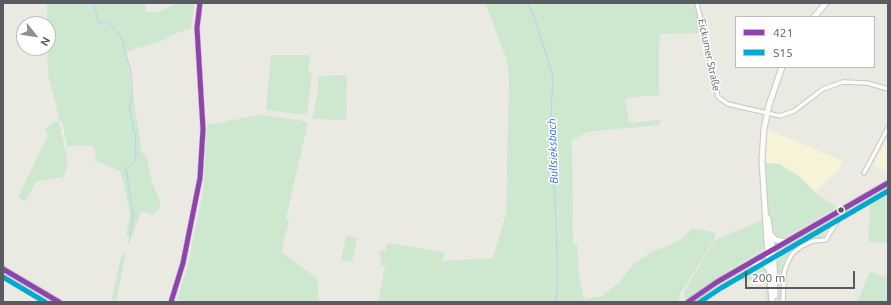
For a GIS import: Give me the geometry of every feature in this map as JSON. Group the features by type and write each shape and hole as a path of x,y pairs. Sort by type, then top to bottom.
{"main road":[{"path":"815,16 826,3"},
{"path":"773,302 768,253 762,143 769,104 782,68"},
{"path":"688,302 773,249 888,183"},
{"path":"764,194 773,249 775,286 773,302"},
{"path":"771,235 776,240 786,242"},
{"path":"751,263 762,263 770,270"},
{"path":"3,269 59,302"}],"street":[{"path":"171,302 184,264 200,178 203,129 198,28 200,3"},
{"name":"Eickumer Straße","path":"697,3 718,97 728,104 780,116 788,114 800,107 818,92 841,83 867,83 888,89"},
{"path":"864,173 888,128"},
{"path":"783,302 784,274 792,254 802,246 813,241 826,240 840,217 846,214"}],"shaded area":[{"path":"767,129 843,161 837,172 815,192 800,177 779,164 765,163"},
{"path":"888,136 888,172 873,165"}],"green space":[{"path":"47,3 145,3 146,11 156,13 177,3 194,3 191,28 169,36 164,40 126,52 142,153 146,155 152,181 161,204 158,210 152,215 141,211 132,237 126,237 130,214 124,183 120,172 94,160 96,158 94,146 67,146 62,120 59,123 68,162 64,177 37,181 25,201 18,197 48,135 45,130 54,122 59,122 48,75 48,56 56,56 56,16 47,16"},
{"path":"485,3 695,3 701,33 660,34 659,95 625,98 629,123 660,120 660,125 592,131 584,133 572,140 573,244 577,245 579,275 584,299 602,296 618,283 635,263 653,251 683,238 693,228 716,233 714,240 679,296 680,302 378,302 385,266 382,266 379,250 386,251 387,243 444,252 443,261 493,258 506,214 509,82 507,60"},
{"path":"271,55 310,55 308,72 312,73 307,115 266,110"},
{"path":"347,75 346,120 312,119 317,97 319,76"},
{"path":"259,115 304,121 308,123 286,218 289,221 281,252 317,278 319,302 184,302 177,299 187,269 203,191 207,125"},
{"path":"765,163 779,164 800,177 819,196 837,207 786,237 780,239 775,237 772,232 766,192"},
{"path":"888,187 888,243 868,242 871,198"},
{"path":"837,216 821,238 808,239 798,245 786,258 783,265 781,302 778,302 780,279 777,265 781,252 786,247"},
{"path":"763,220 765,241 761,251 713,280 688,298 684,297 684,292 715,240"},
{"path":"346,236 357,238 352,262 341,260"},
{"path":"125,251 125,258 116,302 111,302 121,257"},
{"path":"756,265 761,265 767,269 769,302 766,302 766,284 764,280 760,278 738,281 699,302 695,302 708,292"},
{"path":"870,272 888,278 888,302 857,302"}],"waterway":[{"path":"93,3 99,23 108,22 121,36 130,68 132,100 129,107 135,135 136,157 134,162 126,168 133,216 129,243"},
{"name":"Bullsieksbach","path":"528,3 536,22 553,77 551,114 557,249 557,295 555,302"}],"transit line":[{"name":"421","path":"171,302 183,263 200,178 203,129 197,28 200,3"},
{"name":"421","path":"688,302 717,282 888,183"},
{"name":"S15","path":"700,302 721,288 888,191"},
{"name":"421","path":"3,269 59,302"},
{"name":"S15","path":"3,277 45,302"}]}
